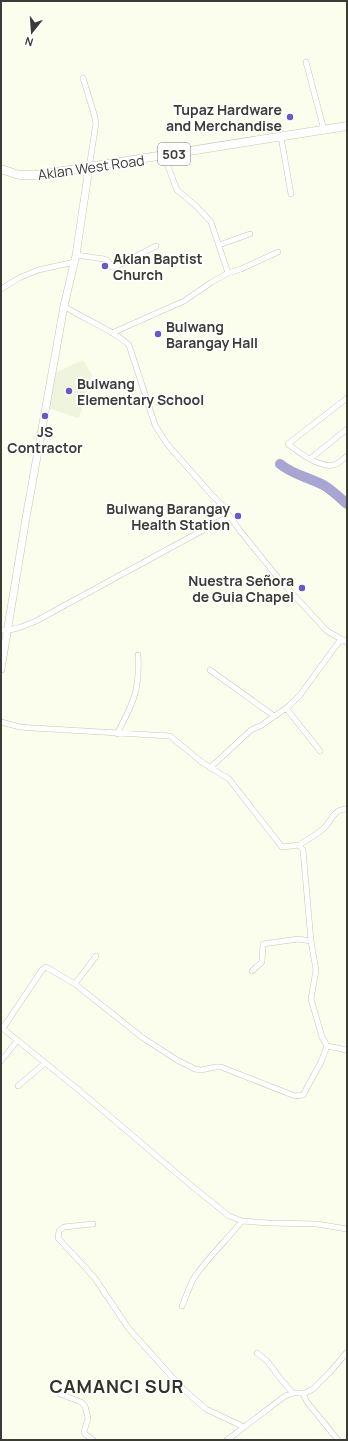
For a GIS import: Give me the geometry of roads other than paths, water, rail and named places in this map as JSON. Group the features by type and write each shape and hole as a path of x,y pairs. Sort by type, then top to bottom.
{"main road":[{"name":"Aklan West Road","path":"1,168 11,173 28,176 89,168 347,126"}],"street":[{"path":"306,62 324,130"},
{"path":"1,667 4,631 64,306 75,259 96,124 83,78"},
{"path":"281,137 291,194"},
{"path":"164,156 177,190 196,206 211,222 228,273"},
{"path":"219,245 250,234"},
{"path":"1,289 19,278 38,270 75,259 107,260 112,267 115,267 156,246"},
{"path":"112,333 184,301 228,273 278,252"},
{"path":"64,306 112,333 129,345 155,425 160,435 221,504 279,580 327,631 347,642"},
{"path":"347,398 288,444 310,459 326,465 335,465 347,456"},
{"path":"310,459 347,429"},
{"path":"4,631 22,627 36,621 229,516"},
{"path":"210,768 251,730 286,708 300,695 341,639"},
{"path":"117,734 132,706 136,693 139,674 138,655"},
{"path":"210,670 274,716"},
{"path":"286,708 320,750"},
{"path":"1,722 20,727 170,736 210,768 229,779 282,847 299,845 325,828 334,814 342,809 347,809"},
{"path":"299,845 303,850 311,941 316,970 311,999 322,1037 327,1046 321,1062 303,1095 295,1096 221,1068 216,1067 201,1070 188,1066 143,1038 75,984 49,968 44,967 2,1028 80,1091 141,1144 229,1216 242,1221 269,1224 317,1224 347,1229"},
{"path":"252,971 262,962 263,944 298,939 311,941"},
{"path":"75,984 96,956"},
{"path":"1,1061 17,1040"},
{"path":"327,1046 347,1050"},
{"path":"18,1086 45,1063"},
{"path":"182,1306 187,1292 208,1259 242,1221"},
{"path":"93,1224 64,1227 59,1231 58,1238 94,1277 129,1329 182,1388 206,1409 244,1427"},
{"path":"227,1440 279,1400 293,1393 303,1394 308,1392 319,1383 347,1352"},
{"path":"257,1353 267,1361 293,1393"},
{"path":"60,1394 81,1402 85,1406 88,1418 84,1432 93,1440"},
{"path":"303,1394 307,1402 338,1440"}],"waterway":[{"path":"280,464 291,471 320,483 334,492 347,504"}],"place":[{"name":"Tupaz Hardware and Merchandise","path":"290,117"},
{"name":"Aklan Baptist Church","path":"105,266"},
{"name":"Bulwang Barangay Hall","path":"158,334"},
{"name":"Bulwang Elementary School","path":"69,391"},
{"name":"JS Contractor","path":"45,416"},
{"name":"Bulwang Barangay Health Station","path":"238,516"},
{"name":"Nuestra Señora de Guia Chapel","path":"302,588"}],"district":[{"name":"CAMANCI SUR","path":"117,1386"}]}
